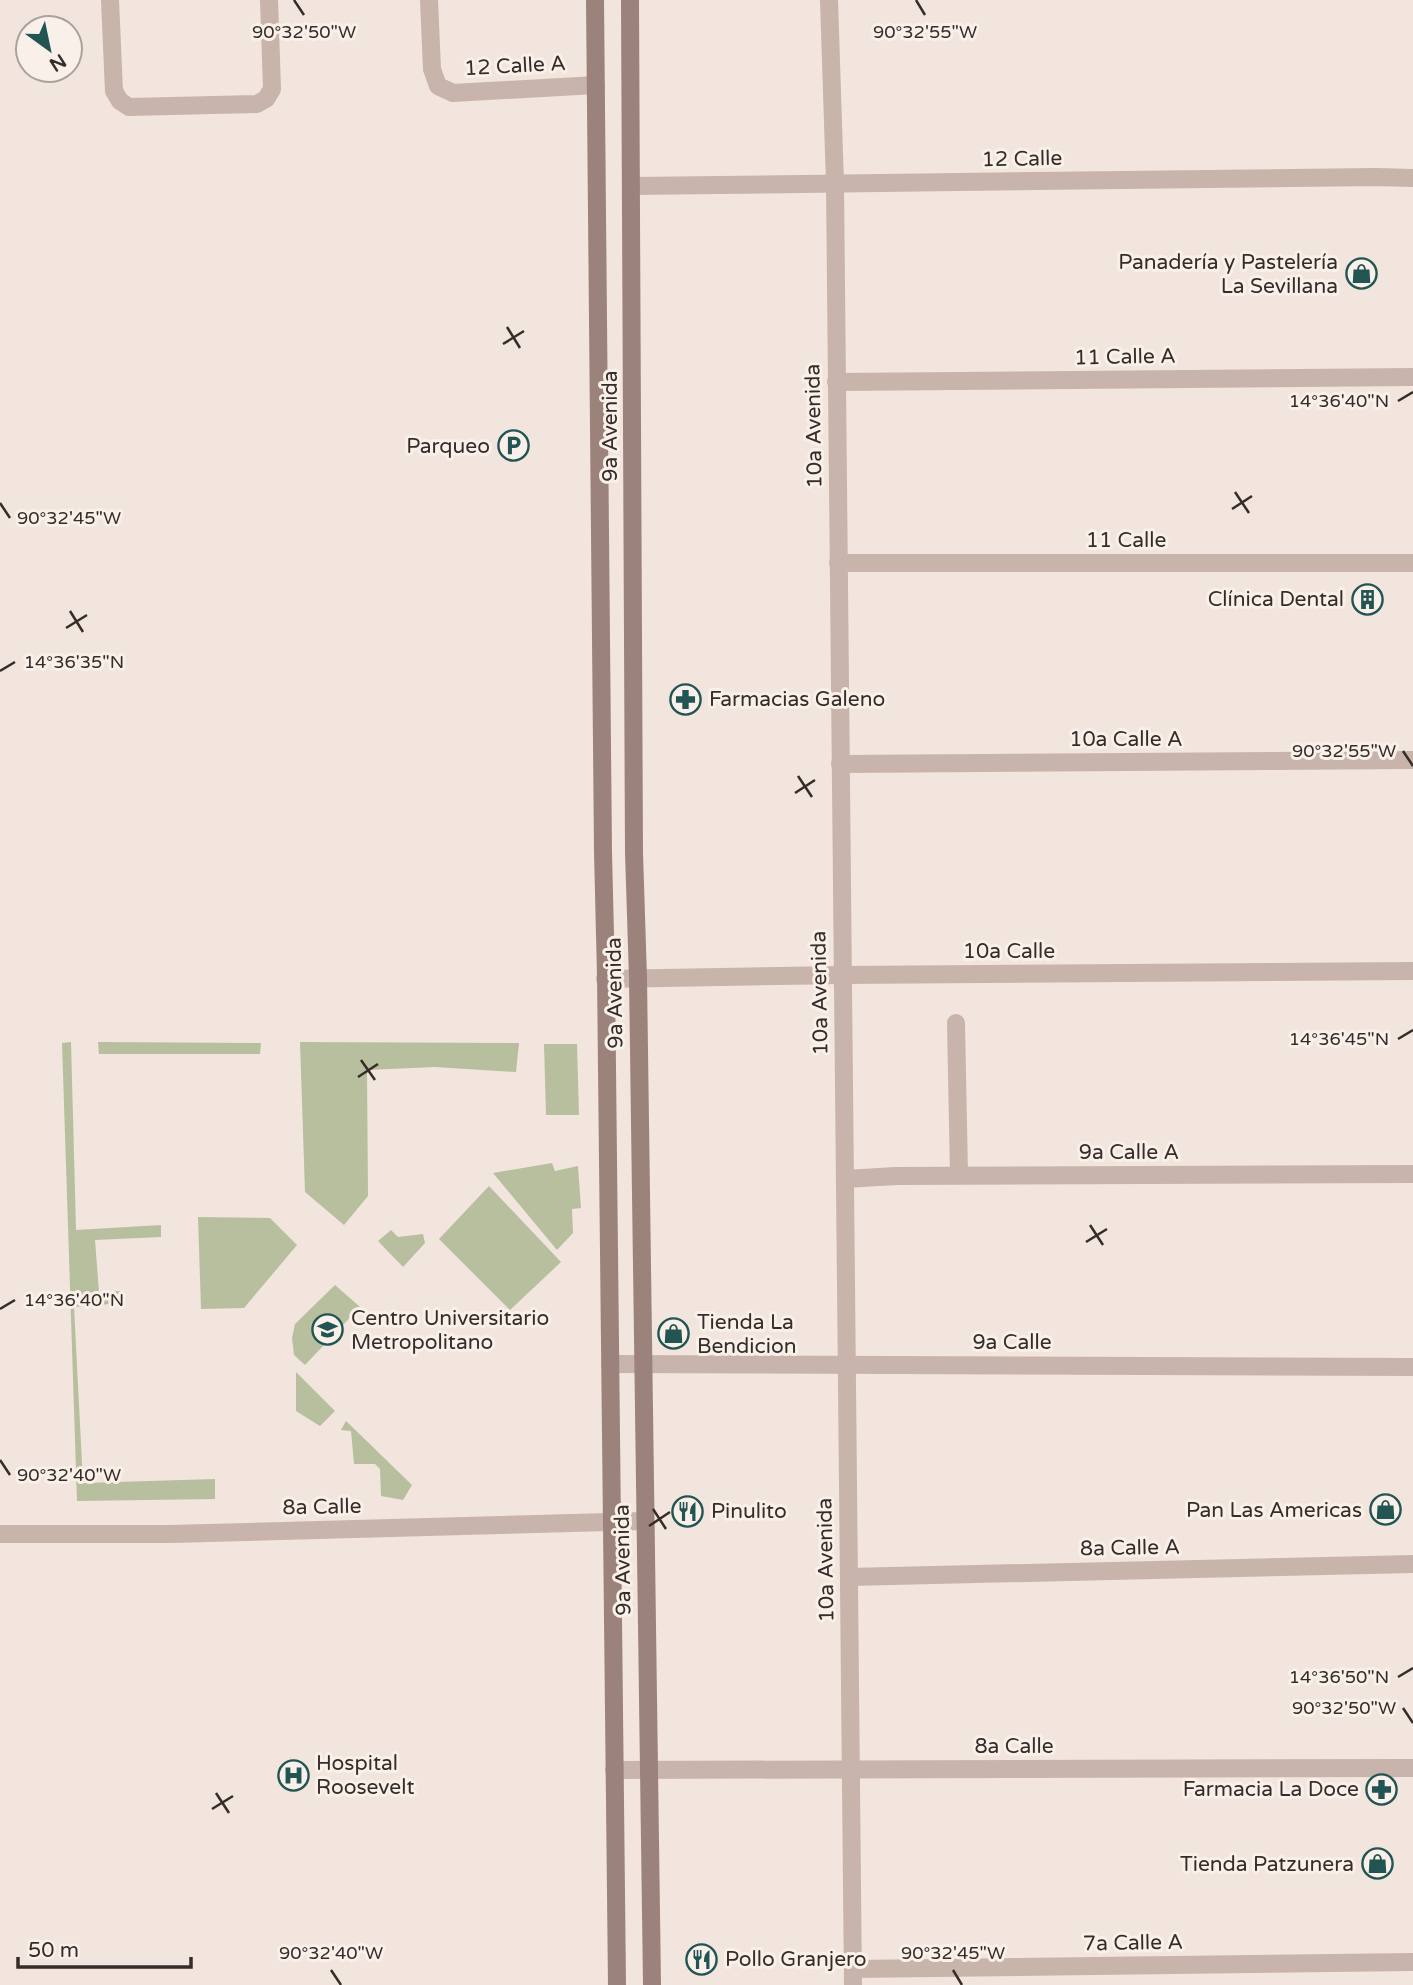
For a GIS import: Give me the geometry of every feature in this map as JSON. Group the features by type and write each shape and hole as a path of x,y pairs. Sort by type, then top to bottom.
{"main road":[{"name":"9a Avenida","path":"595,0 617,1985"},
{"name":"9a Avenida","path":"630,0 634,853 652,1985"},
{"path":"603,852 634,853"}],"street":[{"path":"110,0 114,91 120,102 129,107 257,104 266,99 272,89 269,0"},
{"name":"12 Calle A","path":"429,0 432,69 438,86 453,93 596,85"},
{"name":"10a Avenida","path":"829,0 835,184 853,1977"},
{"name":"12 Calle","path":"631,186 1413,178"},
{"name":"11 Calle A","path":"836,382 1413,377"},
{"name":"11 Calle","path":"838,563 1413,563"},
{"name":"10a Calle A","path":"840,764 1413,760"},
{"name":"10a Calle","path":"605,979 1413,971"},
{"path":"956,1023 959,1175"},
{"name":"9a Calle A","path":"845,1179 959,1175 1413,1174"},
{"name":"9a Calle","path":"610,1364 1413,1367"},
{"name":"8a Calle","path":"0,1534 170,1534 645,1521"},
{"name":"8a Calle A","path":"849,1577 1413,1564"},
{"name":"8a Calle","path":"614,1770 1413,1768"},
{"name":"7a Calle A","path":"853,1977 1413,1962"}],"green space":[{"path":"71,1042 76,1230 161,1225 161,1237 95,1240 99,1292 120,1291 122,1303 74,1307 83,1483 215,1479 215,1499 77,1501 62,1043"},
{"path":"98,1042 261,1043 260,1054 99,1054"},
{"path":"300,1042 519,1043 516,1072 435,1067 367,1070 368,1196 344,1225 305,1192"},
{"path":"544,1044 577,1044 579,1115 546,1115"},
{"path":"552,1163 555,1171 578,1166 581,1208 572,1209 573,1233 557,1250 493,1173"},
{"path":"489,1186 561,1262 510,1310 439,1239"},
{"path":"198,1217 270,1218 297,1245 244,1308 201,1309"},
{"path":"391,1230 398,1237 423,1234 425,1243 403,1267 378,1241"},
{"path":"335,1285 360,1307 305,1365 294,1355 292,1338 295,1324"},
{"path":"296,1372 335,1411 320,1426 296,1411"},
{"path":"346,1421 412,1485 403,1500 381,1496 380,1469 375,1464 354,1464 351,1431 341,1430"}],"place":[{"name":"Panadería y Pastelería La Sevillana","path":"1361,274"},
{"name":"Parqueo","path":"513,446"},
{"name":"Clínica Dental","path":"1367,599"},
{"name":"Farmacias Galeno","path":"686,699"},
{"name":"Centro Universitario Metropolitano","path":"328,1330"},
{"name":"Tienda La Bendicion","path":"674,1334"},
{"name":"Pan Las Americas","path":"1385,1510"},
{"name":"Pinulito","path":"688,1511"},
{"name":"Hospital Roosevelt","path":"293,1775"},
{"name":"Farmacia La Doce","path":"1382,1789"},
{"name":"Tienda Patzunera","path":"1377,1864"},
{"name":"Pollo Granjero","path":"702,1959"}]}
